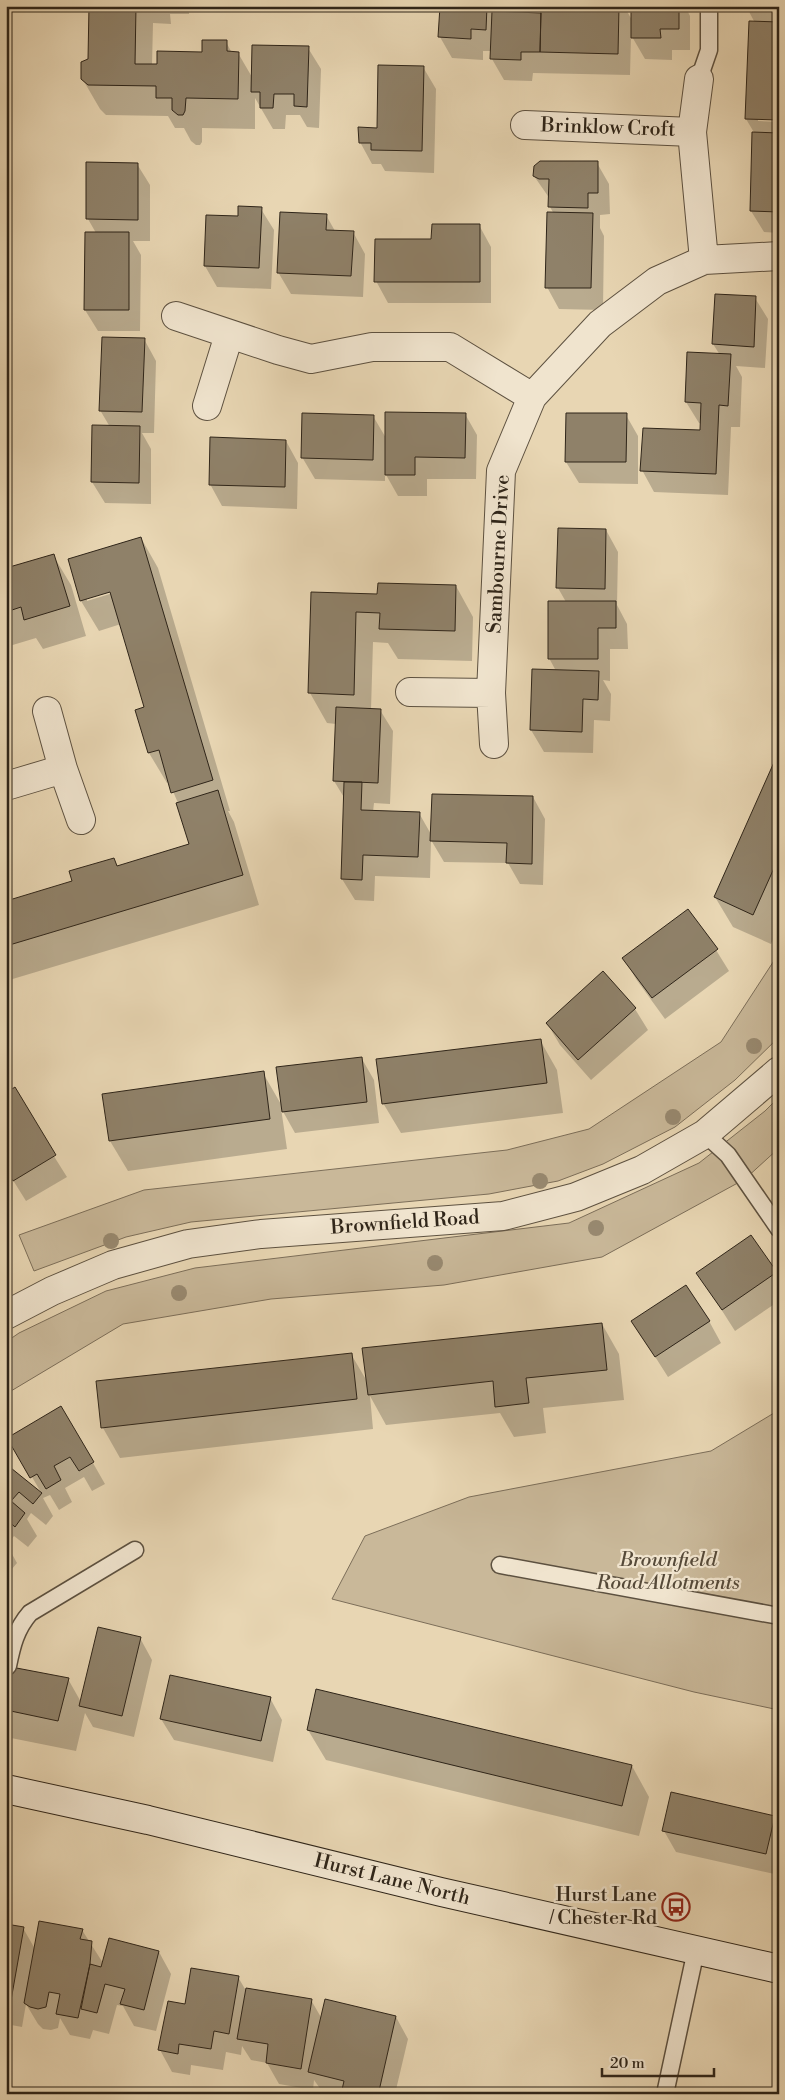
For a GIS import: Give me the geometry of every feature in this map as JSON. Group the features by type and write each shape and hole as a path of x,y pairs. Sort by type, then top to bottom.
{"street":[{"name":"Brinklow Croft","path":"699,79 692,132 704,260"},
{"name":"Brinklow Croft","path":"525,125 692,132"},
{"name":"Sambourne Drive","path":"494,744 491,692 501,471 532,397 600,324 657,281 704,260 779,256"},
{"path":"176,316 311,359 372,347 450,347 532,397"},
{"path":"207,406 229,334"},
{"path":"410,692 491,692"},
{"path":"46,711 63,769 81,820"},
{"path":"6,786 63,769"},
{"name":"Brownfield Road","path":"6,1315 52,1291 113,1265 188,1244 261,1234 503,1216 584,1194 642,1170 705,1134 779,1071"},
{"name":"Hurst Lane North","path":"6,1789 148,1820 441,1892 779,1969"}],"lane":[{"path":"699,79 709,50 708,6"},
{"path":"705,1134 728,1154 779,1229"},
{"path":"8,1666 20,1624 30,1613 135,1550"},
{"path":"500,1565 779,1616"},
{"path":"665,2094 696,1950"}],"green space":[{"path":"779,953 779,1037 735,1080 675,1127 603,1164 558,1181 489,1194 191,1222 126,1237 34,1271 19,1235 144,1190 507,1150 589,1129 721,1042"},
{"path":"779,1097 779,1148 745,1179 602,1257 444,1285 271,1299 123,1324 6,1394 6,1342 19,1333 106,1291 195,1268 569,1223 699,1163 765,1111"},
{"name":"Brownfield Road Allotments","path":"779,1410 779,1710 694,1692 332,1599 365,1536 469,1497 711,1451"}],"building":[{"path":"89,6 136,6 135,64 157,64 157,51 202,52 202,40 227,40 227,51 239,52 238,99 186,98 185,111 183,115 178,115 172,110 172,98 156,98 156,86 88,85 81,79 81,62 88,59"},
{"path":"440,6 487,6 486,30 471,29 471,39 438,37"},
{"path":"595,6 619,6 618,54 540,52 541,8 595,9"},
{"path":"631,6 679,6 679,29 660,29 661,38 631,38"},
{"path":"492,11 541,13 540,52 521,52 521,60 490,59"},
{"path":"749,21 779,22 779,120 745,119"},
{"path":"252,45 309,46 307,107 294,106 294,94 274,94 273,108 260,108 260,92 251,92"},
{"path":"378,65 424,66 422,151 371,150 371,143 359,143 358,127 377,128"},
{"path":"752,132 779,133 779,212 750,211"},
{"path":"540,161 598,161 598,193 588,193 588,208 548,207 549,179 539,179 533,176 534,166"},
{"path":"86,162 138,163 138,220 86,219"},
{"path":"238,206 262,207 259,268 204,266 206,215 238,216"},
{"path":"280,212 327,214 326,230 354,231 351,276 277,273"},
{"path":"547,212 593,213 591,288 545,288"},
{"path":"432,224 480,224 480,282 374,282 375,239 431,239"},
{"path":"85,232 129,232 129,310 84,310"},
{"path":"715,294 756,296 754,347 712,344"},
{"path":"102,337 145,338 142,412 99,411"},
{"path":"687,352 731,354 728,406 719,405 716,474 640,471 643,428 700,430 701,403 685,402"},
{"path":"385,412 466,413 465,458 415,457 415,475 385,475"},
{"path":"302,413 374,415 373,460 301,458"},
{"path":"566,413 627,413 626,462 565,462"},
{"path":"92,425 140,426 139,483 91,482"},
{"path":"210,437 286,440 285,487 209,485"},
{"path":"558,528 606,529 605,589 556,588"},
{"path":"141,537 213,780 171,793 159,750 148,753 135,710 144,707 110,592 80,601 68,559"},
{"path":"54,554 70,606 24,620 21,607 6,612 6,568"},
{"path":"378,583 456,585 455,631 379,629 380,613 356,612 354,695 308,693 311,592 377,594"},
{"path":"548,601 616,601 616,628 598,628 598,659 548,659"},
{"path":"532,669 599,671 598,700 583,699 582,732 530,730"},
{"path":"336,707 381,709 378,783 333,781"},
{"path":"779,751 779,857 753,915 714,897"},
{"path":"344,782 362,782 361,810 420,812 418,857 363,855 362,880 341,879"},
{"path":"218,790 243,875 6,946 6,901 72,881 69,871 114,858 117,866 189,844 176,803"},
{"path":"432,794 533,796 532,864 506,863 507,843 430,841"},
{"path":"688,909 718,949 652,998 622,958"},
{"path":"603,971 636,1008 578,1060 546,1023"},
{"path":"541,1039 547,1083 382,1104 376,1059"},
{"path":"362,1057 367,1102 282,1112 276,1067"},
{"path":"264,1071 270,1119 109,1141 102,1094"},
{"path":"15,1087 56,1155 13,1181 6,1170 6,1093"},
{"path":"751,1235 777,1272 722,1310 696,1273"},
{"path":"686,1285 710,1321 655,1357 631,1321"},
{"path":"602,1323 607,1370 526,1378 529,1403 495,1407 493,1381 368,1395 362,1348"},
{"path":"352,1353 357,1399 101,1428 96,1381"},
{"path":"61,1406 94,1462 79,1471 70,1457 54,1466 61,1480 46,1489 37,1474 30,1478 7,1438"},
{"path":"6,1464 42,1493 33,1504 19,1492 11,1501 25,1513 15,1527 6,1519"},
{"path":"98,1627 141,1637 122,1716 79,1706"},
{"path":"6,1666 69,1678 58,1721 6,1710"},
{"path":"170,1675 271,1697 261,1741 160,1719"},
{"path":"316,1689 632,1765 622,1806 307,1730"},
{"path":"671,1792 775,1816 766,1854 662,1831"},
{"path":"39,1921 83,1929 80,1939 92,1941 90,1964 78,2018 56,2014 60,1994 49,1992 46,2007 38,2009 24,2003"},
{"path":"6,1924 24,1927 10,2006 6,2006"},
{"path":"109,1938 159,1951 144,2010 120,2004 125,1989 105,1984 97,2013 81,2009 90,1964 101,1967"},
{"path":"191,1968 239,1976 229,2034 214,2031 211,2049 179,2044 178,2054 158,2050 168,2001 185,2004"},
{"path":"246,1988 312,1999 301,2069 266,2063 268,2044 237,2039"},
{"path":"325,1999 396,2016 379,2091 370,2089 369,2094 341,2094 344,2081 308,2072"}],"place":[{"name":"Hurst Lane / Chester Rd","path":"676,1907"}]}
